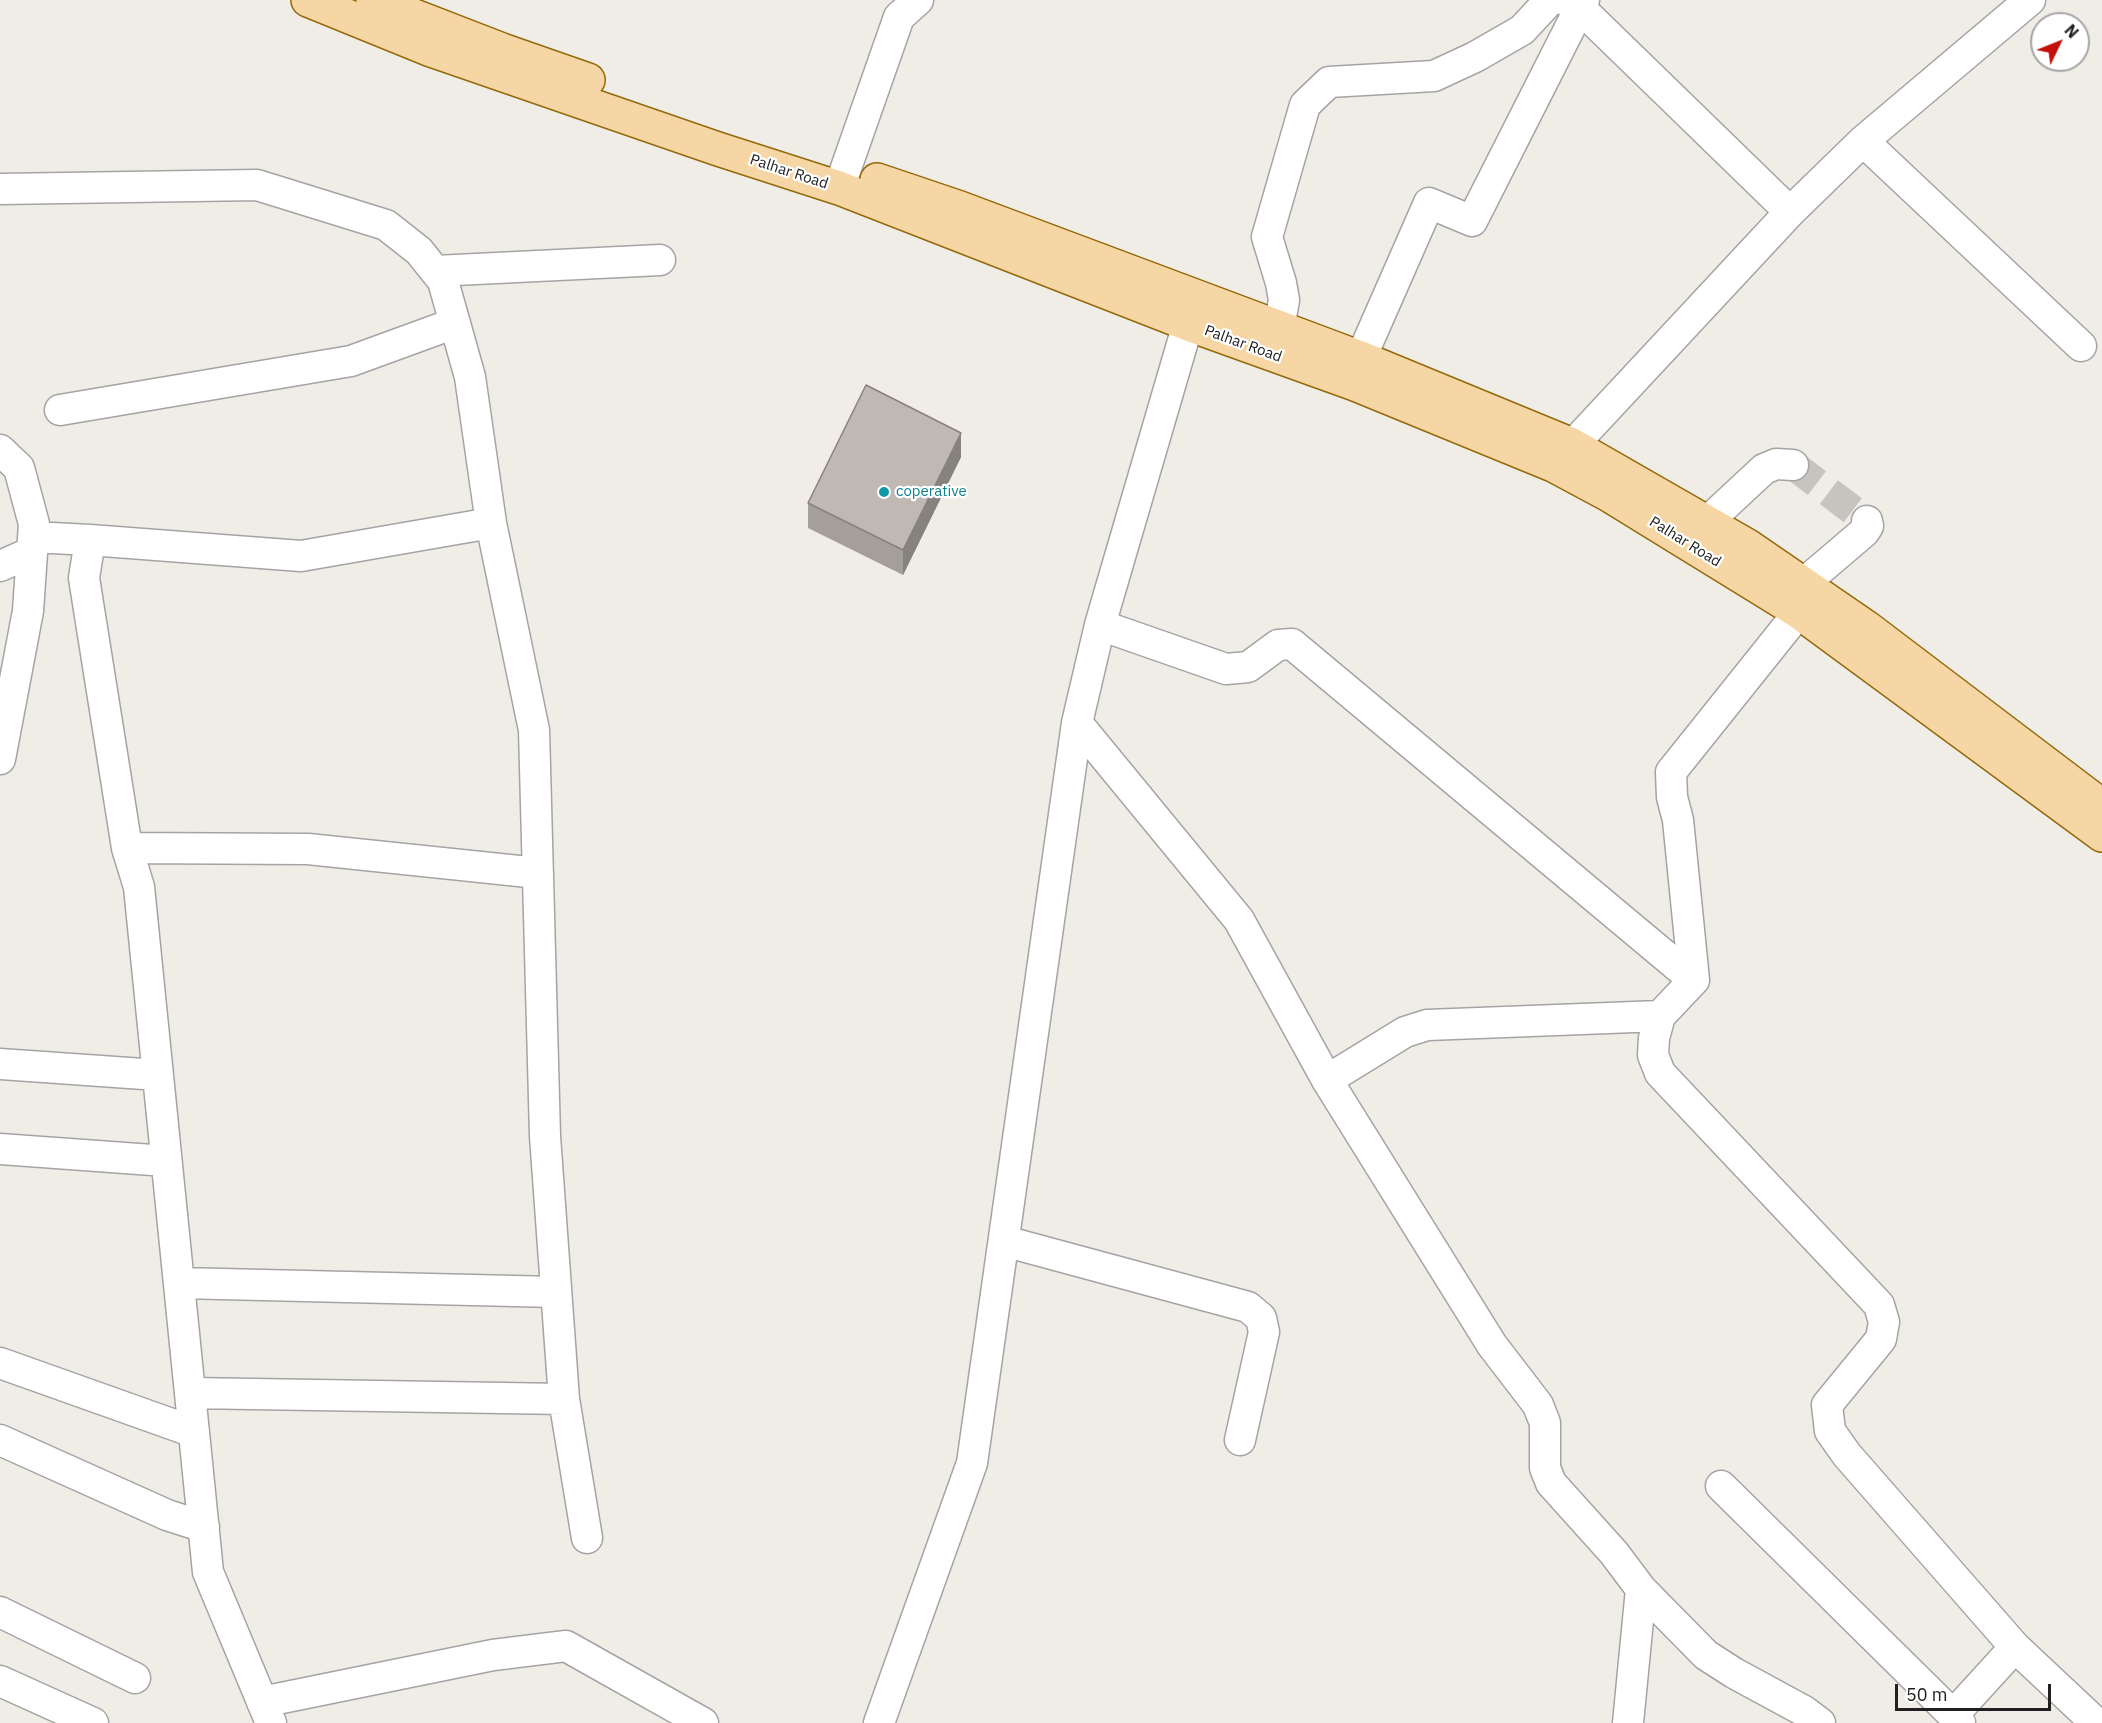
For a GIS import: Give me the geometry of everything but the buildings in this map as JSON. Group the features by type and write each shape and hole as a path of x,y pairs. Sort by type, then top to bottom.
{"main road":[{"name":"Palhar Road","path":"309,0 431,50 718,149 960,208 1279,328 1359,371 1563,455 1707,522 1748,546 1801,598 2102,836"},
{"name":"Palhar Road","path":"373,0 842,179 1188,324 1359,371"},
{"name":"Palhar Road","path":"1563,455 1609,495 1801,598 1866,627 2102,806"}],"street":[{"path":"842,179 899,17 918,0"},
{"path":"1279,328 1284,300 1283,292 1267,237 1305,105 1329,82 1434,76 1475,57 1522,30 1550,0"},
{"path":"1563,455 1790,212 1863,141 2030,0"},
{"path":"1359,371 1367,344 1429,203 1472,221 1576,3 1790,212"},
{"path":"1863,141 2081,346"},
{"path":"0,189 257,185 386,225 419,251 443,281 470,377 491,523 534,730 545,1136 564,1399 587,1538"},
{"path":"435,271 660,260"},
{"path":"60,410 351,361 455,323"},
{"path":"879,1723 972,1463 1077,723 1100,626 1188,324"},
{"path":"0,450 19,468 34,524 28,611 0,759"},
{"path":"1707,522 1764,469 1776,464 1793,465"},
{"path":"1867,521 1868,526 1864,532 1801,598 1671,772 1694,980 1660,1016 1654,1038 1653,1055 1660,1073 1880,1305 1884,1322 1881,1339 1827,1405 1830,1431 1862,1472 2016,1647 2096,1723"},
{"path":"0,566 32,544 90,540 301,556 491,523"},
{"path":"90,540 84,578 127,848 139,887 208,1572 266,1712 493,1655 566,1646 703,1723"},
{"path":"1100,626 1226,669 1248,667 1278,645 1292,644 1694,980"},
{"path":"1077,723 1239,920 1327,1080 1492,1345 1538,1405 1545,1423 1545,1468 1551,1483 1614,1553 1641,1588 1706,1655 1804,1711 1820,1723"},
{"path":"127,848 308,849 538,873"},
{"path":"1327,1080 1405,1032 1427,1025 1660,1016"},
{"path":"0,1064 158,1075"},
{"path":"0,1149 166,1161"},
{"path":"1004,1241 1248,1307 1261,1318 1264,1332 1240,1440"},
{"path":"179,1283 556,1292"},
{"path":"0,1363 194,1432"},
{"path":"190,1393 564,1399"},
{"path":"0,1440 167,1515 204,1527"},
{"path":"1721,1486 1957,1719 2016,1647"},
{"path":"1628,1723 1641,1588"},
{"path":"0,1612 135,1678"},
{"path":"0,1681 93,1723"}],"tunnel":[{"path":"1793,465 1867,521"}],"place":[{"name":"coperative","path":"884,492"}]}
